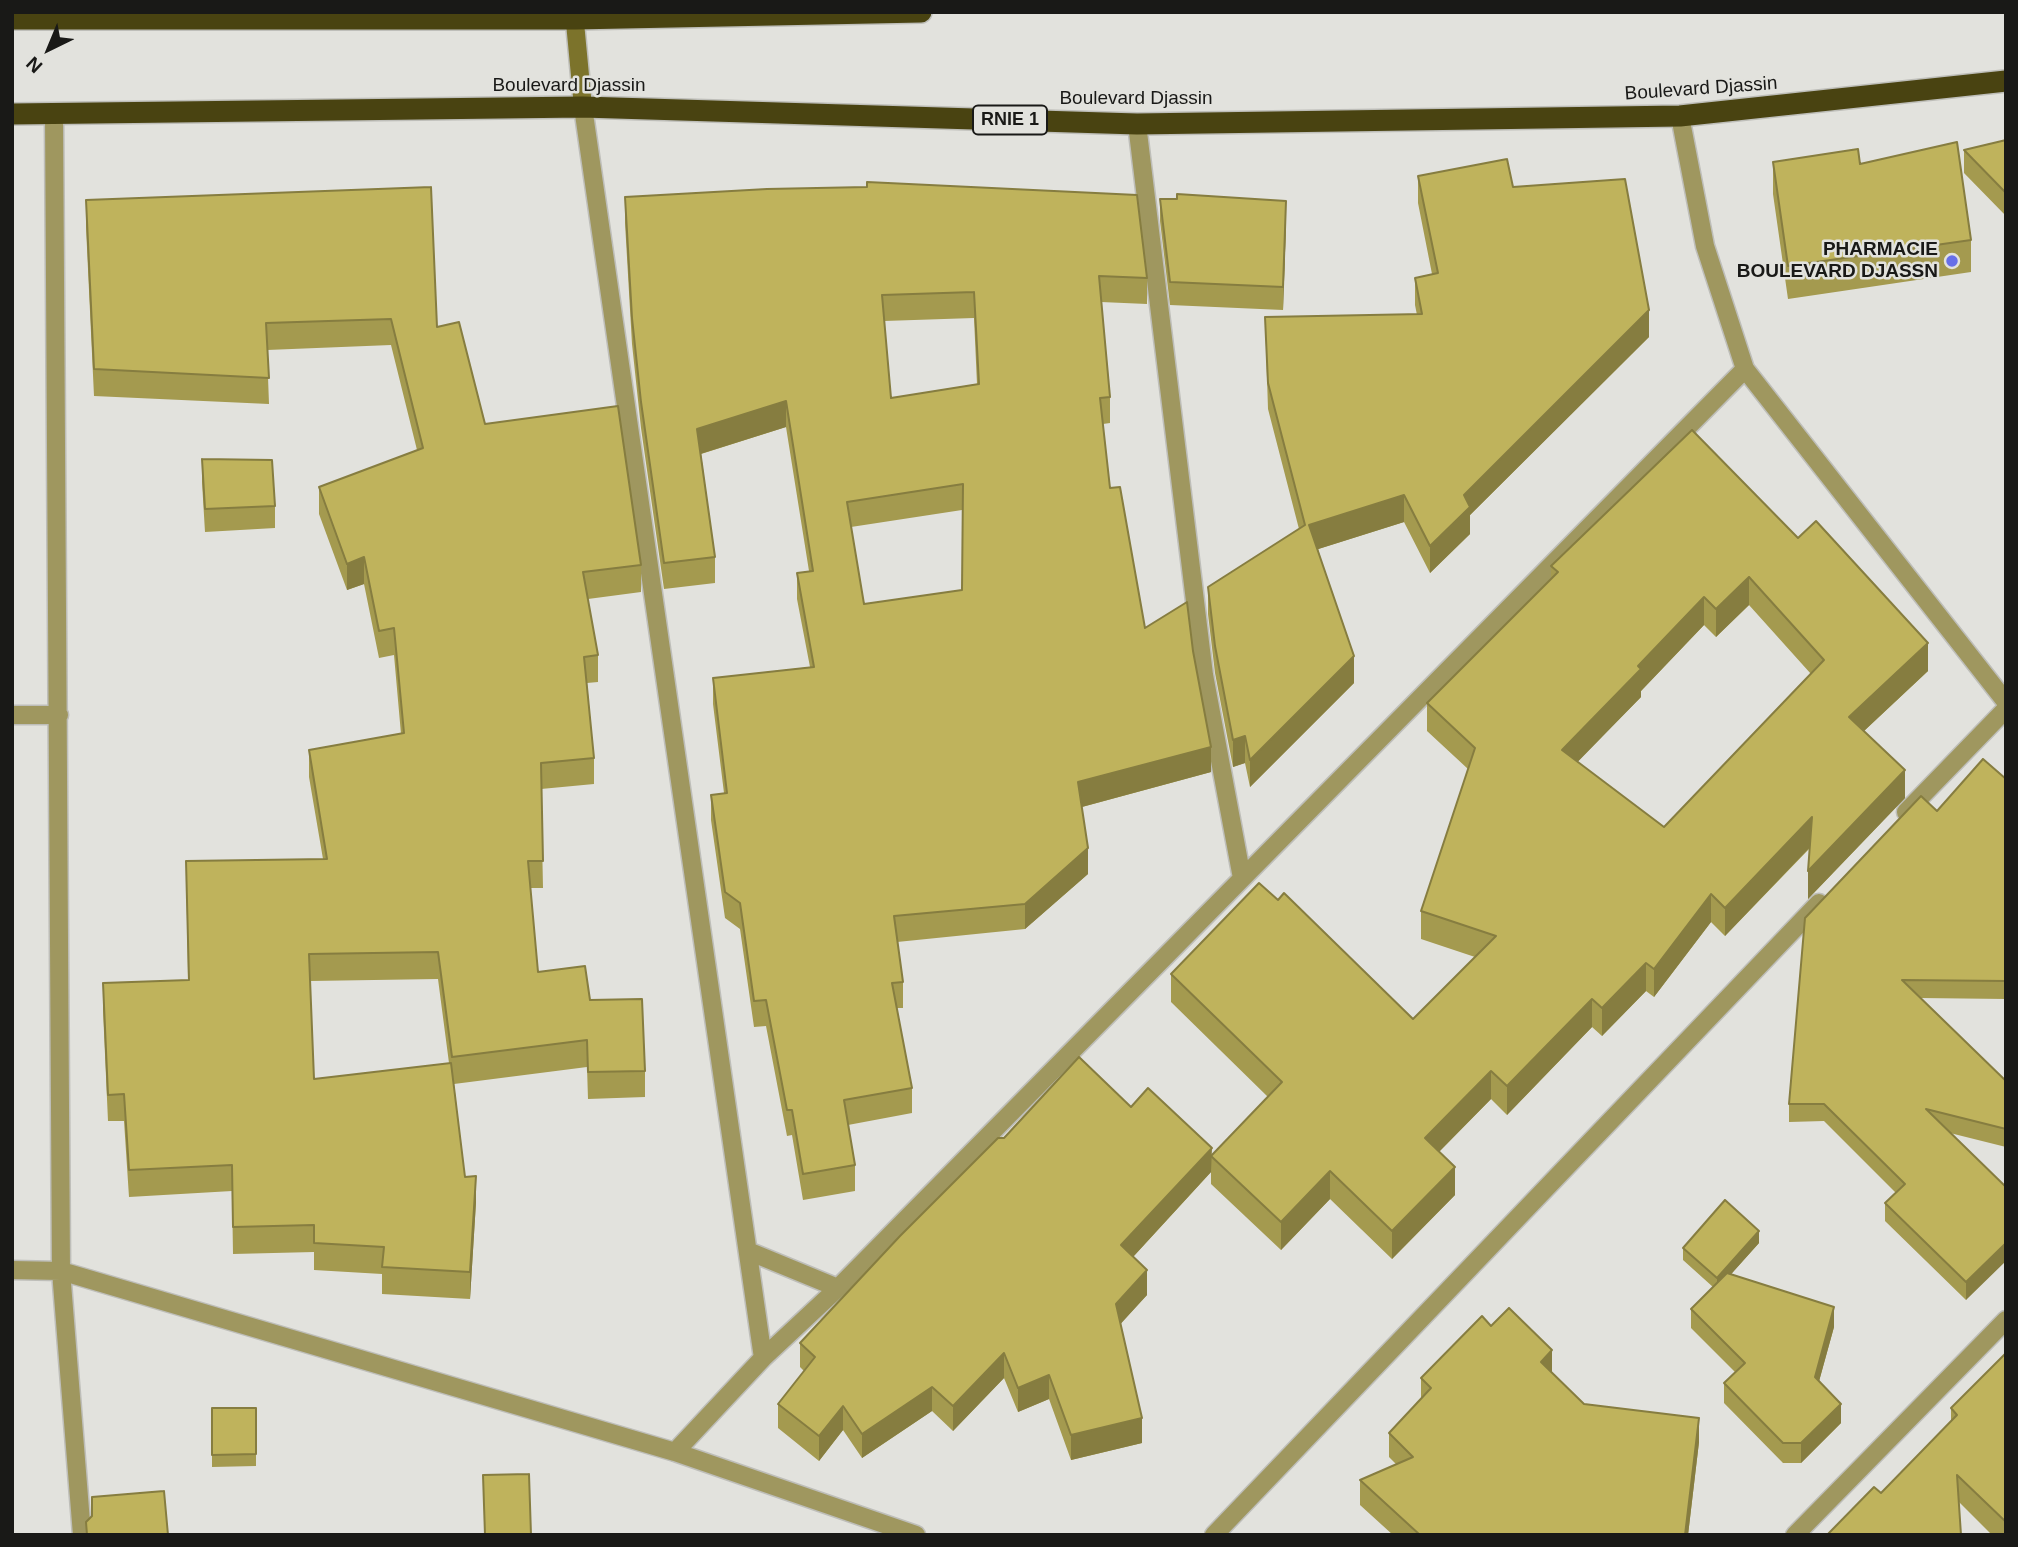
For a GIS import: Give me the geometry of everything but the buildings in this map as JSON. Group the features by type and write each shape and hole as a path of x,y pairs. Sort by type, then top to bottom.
{"highway":[{"path":"12,19 921,12"},
{"name":"Boulevard Djassin","path":"12,114 583,107 1137,124 1680,116 2006,81"}],"street":[{"path":"574,16 583,107 763,1358"},
{"path":"54,114 61,1271 82,1535"},
{"path":"1680,116 1705,246 1745,369 2006,702"},
{"path":"1137,124 1204,675 1242,878"},
{"path":"675,1452 763,1358 838,1288 1745,369"},
{"path":"1890,830 2006,709"},
{"path":"12,715 59,715"},
{"path":"1214,1535 1832,890"},
{"path":"748,1251 838,1288"},
{"path":"12,1270 61,1271 675,1452 916,1535"},
{"path":"1795,1535 2006,1320"}],"place":[{"name":"PHARMACIE BOULEVARD DJASSN","path":"1952,261"}]}
